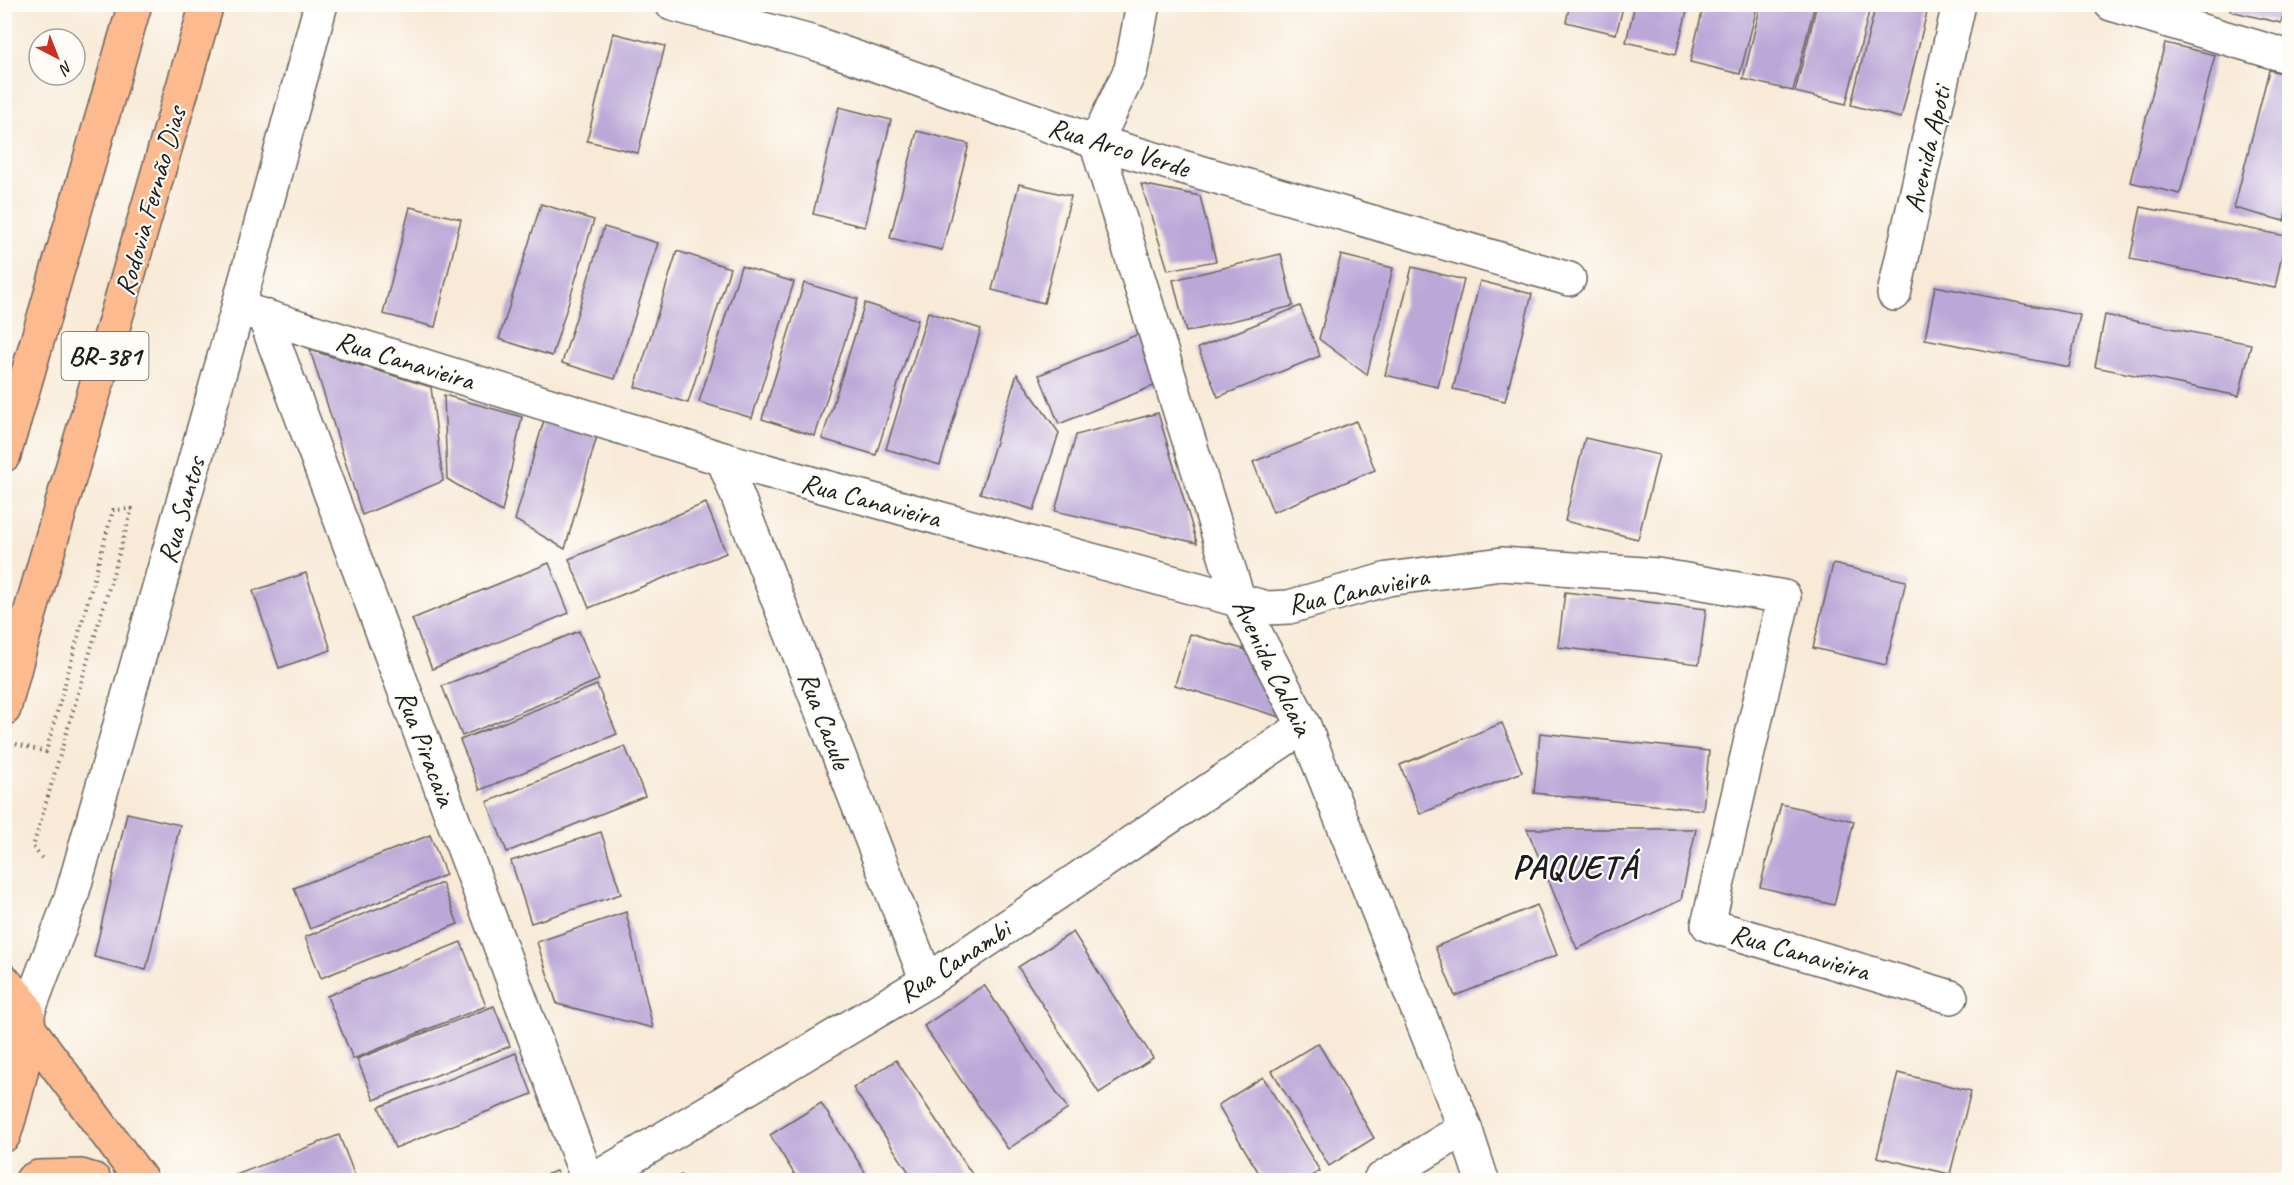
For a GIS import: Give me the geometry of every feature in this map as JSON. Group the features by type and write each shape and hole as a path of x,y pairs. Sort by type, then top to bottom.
{"highway":[{"name":"BR-381","path":"4,455 135,4"},
{"name":"Rodovia Fernão Dias","path":"4,709 207,4"},
{"path":"4,981 141,1180"},
{"path":"4,1135 19,1086 28,1019"},
{"path":"32,1180 38,1177 81,1176 94,1180"}],"street":[{"name":"Rua Santos","path":"28,1019 71,898 251,312 321,4"},
{"name":"Rua Arco Verde","path":"672,4 814,43 1096,142 1569,279"},
{"path":"1096,142 1131,69 1143,4"},
{"name":"Avenida Apoti","path":"1894,294 1959,4"},
{"path":"2111,4 2289,57"},
{"name":"Avenida Calcaia","path":"1096,142 1239,601 1304,726 1465,1128 1482,1180"},
{"name":"Rua Canavieira","path":"251,312 723,459 1267,608 1289,607 1388,579 1502,564 1657,575 1784,597 1708,925 1951,997"},
{"name":"Rua Piracaia","path":"251,312 588,1180"},
{"name":"Rua Cacule","path":"723,459 927,981"},
{"name":"Rua Canambi","path":"594,1180 927,981 1304,726"},
{"path":"1380,1180 1465,1128"}],"path":[{"path":"15,744 45,752 113,510 132,509 33,847 71,898"}],"building":[{"path":"1570,4 1624,4 1616,34 1566,22"},
{"path":"1635,4 1689,4 1676,54 1626,42"},
{"path":"1704,4 1758,4 1740,74 1690,62"},
{"path":"1761,4 1815,4 1793,91 1743,79"},
{"path":"1817,4 1871,4 1846,104 1795,92"},
{"path":"1876,4 1929,4 1901,118 1851,105"},
{"path":"2232,4 2286,4 2281,23 2230,11"},
{"path":"2290,16 2290,33 2285,31"},
{"path":"613,33 665,46 638,153 587,141"},
{"path":"2165,43 2215,55 2180,194 2130,182"},
{"path":"2269,70 2290,75 2290,199 2284,221 2234,208"},
{"path":"839,107 891,120 865,227 813,214"},
{"path":"917,131 969,144 942,250 890,238"},
{"path":"1019,184 1071,196 1044,303 992,290"},
{"path":"1141,184 1200,196 1216,261 1168,270"},
{"path":"541,204 594,220 552,356 499,339"},
{"path":"410,207 461,219 435,327 383,314"},
{"path":"2141,207 2286,236 2275,288 2130,259"},
{"path":"604,227 658,243 615,379 562,363"},
{"path":"677,251 730,268 688,403 635,387"},
{"path":"1281,254 1293,306 1186,332 1173,280"},
{"path":"1341,255 1393,268 1367,375 1319,339"},
{"path":"741,266 794,282 752,418 699,402"},
{"path":"1412,267 1464,280 1438,387 1385,375"},
{"path":"1480,281 1532,294 1505,401 1453,389"},
{"path":"804,283 858,299 815,436 762,419"},
{"path":"1935,286 2080,315 2069,367 1925,339"},
{"path":"865,303 918,320 876,455 822,439"},
{"path":"1300,306 1320,356 1218,397 1198,348"},
{"path":"928,312 981,329 940,465 886,449"},
{"path":"2105,315 2251,344 2239,396 2095,367"},
{"path":"1141,333 1161,383 1059,424 1039,375"},
{"path":"310,350 431,387 443,481 362,515"},
{"path":"1017,374 1059,433 1034,510 980,493"},
{"path":"444,395 522,417 502,512 447,479"},
{"path":"1158,413 1197,543 1055,511 1076,435"},
{"path":"544,420 597,436 565,549 515,520"},
{"path":"1356,421 1375,470 1273,512 1253,462"},
{"path":"1585,438 1659,455 1638,539 1565,521"},
{"path":"706,503 726,553 589,608 569,559"},
{"path":"549,563 569,613 432,669 412,619"},
{"path":"1833,564 1906,581 1886,665 1813,648"},
{"path":"306,573 331,650 279,668 253,591"},
{"path":"1565,592 1706,609 1699,664 1558,647"},
{"path":"579,631 599,680 462,736 442,686"},
{"path":"1190,634 1246,650 1280,717 1175,685"},
{"path":"597,685 617,734 480,790 460,740"},
{"path":"1502,723 1522,772 1420,814 1400,765"},
{"path":"1540,733 1709,751 1703,810 1534,793"},
{"path":"625,746 645,796 507,852 487,802"},
{"path":"1781,804 1854,821 1834,905 1760,887"},
{"path":"127,813 180,825 146,970 94,957"},
{"path":"1527,829 1696,829 1681,900 1577,949"},
{"path":"601,832 621,894 531,923 511,861"},
{"path":"430,835 446,875 310,929 294,888"},
{"path":"442,883 458,924 321,978 305,937"},
{"path":"1537,905 1557,955 1455,996 1435,947"},
{"path":"626,912 653,1028 557,1004 537,942"},
{"path":"1073,932 1153,1058 1099,1093 1018,967"},
{"path":"461,942 486,1006 353,1059 327,996"},
{"path":"984,985 1068,1109 1008,1149 924,1026"},
{"path":"494,1006 510,1046 374,1100 357,1059"},
{"path":"1318,1043 1374,1138 1329,1166 1272,1071"},
{"path":"516,1053 532,1094 395,1148 379,1107"},
{"path":"896,1060 976,1180 914,1180 853,1088"},
{"path":"1898,1073 1971,1091 1950,1174 1877,1157"},
{"path":"1263,1077 1320,1171 1304,1180 1263,1180 1218,1105"},
{"path":"821,1103 870,1180 798,1180 770,1135"},
{"path":"339,1135 355,1176 342,1180 223,1180"},
{"path":"556,1171 560,1180 532,1180"},
{"path":"681,1175 685,1180 672,1180"}],"district":[{"name":"PAQUETÁ","path":"1575,866"}]}
